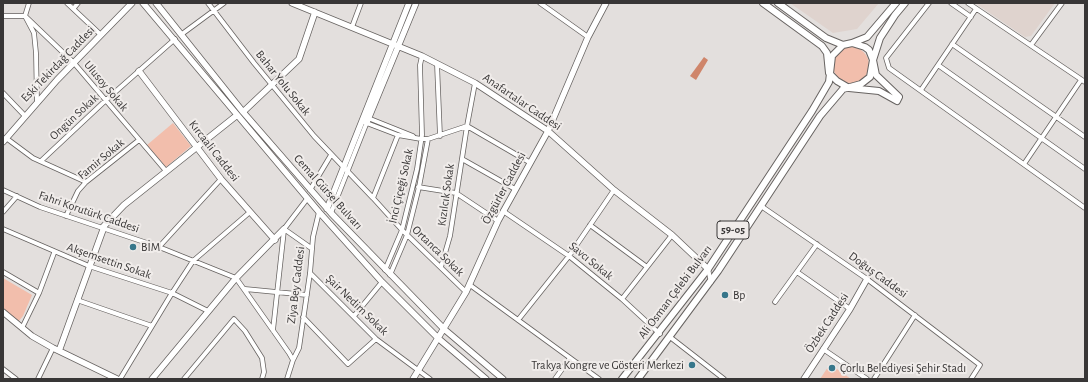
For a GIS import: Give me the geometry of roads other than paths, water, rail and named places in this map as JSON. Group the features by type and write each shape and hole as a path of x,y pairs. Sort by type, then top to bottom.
{"main road":[{"path":"763,3 822,46 827,53 830,73 837,81 849,88 879,91 896,100 900,100 898,96 876,74 869,50 852,42"},
{"path":"778,3 826,38 843,45 868,36 896,3"},
{"path":"849,88 861,84 870,77 873,60 880,38 905,3"},
{"name":"59-05","path":"830,73 832,56 843,45"},
{"name":"Ali Osman Çelebi Bulvarı","path":"622,379 660,334 708,269 812,111 829,82 830,73"},
{"name":"Ali Osman Çelebi Bulvarı","path":"638,379 711,282 820,116 839,93 849,88"}],"street":[{"path":"29,3 25,16 34,33 37,102"},
{"path":"67,3 74,8 100,35"},
{"path":"74,8 78,3"},
{"name":"Eski Tekirdağ Caddesi","path":"5,140 24,116 132,3"},
{"name":"Cemal Gürsel Bulvarı","path":"143,3 236,116 318,212 382,282 439,339 486,379"},
{"name":"Cemal Gürsel Bulvarı","path":"156,3 243,112 329,211 444,329 503,379"},
{"name":"Bahar Yolu Sokak","path":"208,3 272,86 345,170"},
{"path":"182,34 224,3"},
{"name":"Anafartalar Caddesi","path":"294,3 422,56 475,83 548,131 614,190 672,235 708,269"},
{"path":"352,27 361,3"},
{"path":"396,45 409,3"},
{"path":"329,211 396,45 416,3"},
{"path":"540,3 588,37"},
{"name":"Özgürler Caddesi","path":"413,379 439,339 470,285 503,211 529,162 548,131 588,37 606,3"},
{"path":"929,3 886,58 888,68 1085,208"},
{"path":"951,3 971,17"},
{"path":"968,3 1083,81 1056,116 1024,164"},
{"path":"1031,45 1062,3"},
{"path":"921,90 976,9"},
{"path":"243,112 299,59 316,12"},
{"path":"3,16 25,16"},
{"name":"Ulusoy Sokak","path":"25,16 74,63 166,171"},
{"name":"Ongün Sokak","path":"41,161 105,101 174,40"},
{"path":"952,44 1085,137"},
{"name":"İnci Çiçeği Sokak","path":"385,270 402,230 414,186 421,139 420,65 422,56"},
{"path":"437,64 440,136"},
{"path":"938,65 1085,169"},
{"name":"Kırcaali Caddesi","path":"140,71 195,147 275,240"},
{"name":"Kızılcık Sokak","path":"441,266 450,236 475,83"},
{"path":"3,93 24,116"},
{"path":"59,352 104,227 124,205 195,147 236,116"},
{"path":"365,120 398,135 421,139 440,136 467,126 529,162"},
{"path":"365,120 421,139"},
{"path":"373,198 398,135"},
{"name":"İnci Çiçeği Sokak","path":"390,275 407,235 419,187 428,139"},
{"path":"5,140 33,158 86,182"},
{"name":"Famir Sokak","path":"66,216 78,191 86,182 139,140"},
{"path":"310,190 331,155"},
{"path":"462,159 515,189"},
{"name":"Ortanca Sokak","path":"345,170 402,230 441,266 466,292"},
{"path":"159,247 221,179"},
{"path":"414,186 456,193 498,221"},
{"name":"Fahri Korutürk Caddesi","path":"3,190 66,216 104,227 159,247 236,278 293,360"},
{"path":"518,320 570,256 614,190"},
{"path":"3,212 17,196"},
{"path":"152,379 236,278 275,240 307,199"},
{"name":"Doğuş Caddesi","path":"760,206 867,279 980,365 971,379"},
{"name":"Savcı Sokak","path":"503,211 570,256 622,299 660,334"},
{"path":"3,312 22,328 59,352 119,379 193,261 250,212"},
{"name":"Ziya Bey Caddesi","path":"293,360 299,348 310,273 311,248 318,212"},
{"path":"590,225 647,268"},
{"name":"Akşemsettin Sokak","path":"3,229 89,266 172,293 208,311"},
{"path":"284,229 311,248"},
{"path":"273,330 278,291 278,269 284,229"},
{"path":"622,299 672,235"},
{"path":"775,302 817,244"},
{"path":"22,328 39,292 54,252"},
{"path":"708,269 711,282"},
{"path":"3,272 39,292"},
{"path":"797,272 850,309"},
{"name":"Şair Nedim Sokak","path":"310,273 376,340 430,379"},
{"name":"Özbek Caddesi","path":"804,379 850,309 867,279"},
{"path":"354,316 382,282"},
{"path":"470,285 599,379"},
{"path":"245,289 278,291 306,295"},
{"path":"77,300 152,326"},
{"path":"874,379 915,315"},
{"path":"303,317 348,364 376,340"},
{"path":"184,379 234,319 245,331 262,358 264,372 262,379"},
{"path":"670,338 724,379"},
{"path":"38,379 53,348"},
{"path":"823,349 867,379"},
{"path":"555,379 570,358"},
{"path":"287,379 293,360"},
{"path":"3,369 15,379"}],"place":[{"name":"BİM","path":"133,247"},
{"name":"Bp","path":"725,295"},
{"name":"Trakya Kongre ve Gösteri Merkezi","path":"692,365"},
{"name":"Çorlu Belediyesi Şehir Stadı","path":"832,368"}]}
